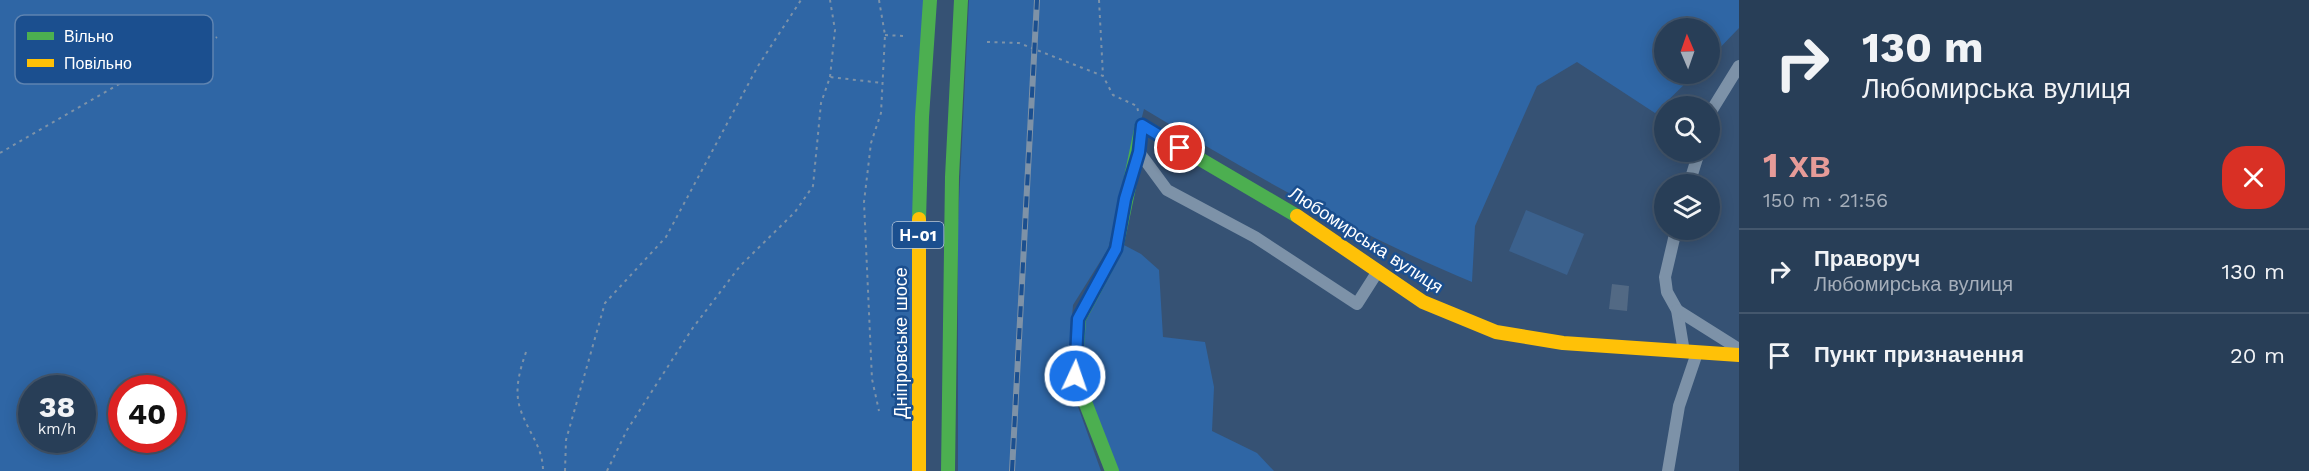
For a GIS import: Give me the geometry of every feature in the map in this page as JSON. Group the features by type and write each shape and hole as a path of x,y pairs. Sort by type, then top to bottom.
{"street":[{"name":"Дніпровське шосе","path":"919,471 918,198 930,0"},
{"name":"Н-01","path":"948,471 949,252 954,90 961,0"},
{"path":"1720,97 1739,66"},
{"path":"1112,471 1075,376 1078,319 1116,249 1125,199 1139,152 1142,125"},
{"name":"Любомирська вулиця","path":"1142,125 1299,217 1423,302 1496,332 1563,343 1739,355"},
{"path":"1139,152 1167,190 1256,237 1357,304 1378,271"},
{"path":"1668,471 1690,352 1677,310 1667,292 1665,277 1674,240"},
{"path":"1677,310 1739,349"}],"path":[{"path":"565,471 566,440 605,303 666,237 758,66 801,0"},
{"path":"607,471 627,430 692,329 740,266 795,212 813,186 821,103 830,77 835,30 830,0"},
{"path":"879,0 885,35 881,113 872,143 864,202 872,379 879,411"},
{"path":"1100,0 1103,76 1113,95 1137,106 1142,125"},
{"path":"885,35 903,36"},
{"path":"213,40 217,37"},
{"path":"987,42 1019,42 1103,76"},
{"path":"830,77 882,83"},
{"path":"0,153 119,84"},
{"path":"526,351 517,386 520,408 543,456 543,471"}],"shaded area":[{"path":"0,0 929,0 917,471 0,471"},
{"path":"969,0 1739,0 1739,28 1720,48 1720,18 1654,18 1654,84 1685,84 1672,96 1654,96 1654,112 1577,62 1537,86 1475,226 1472,282 1388,244 1305,202 1144,109 1108,249 1073,305 1067,376 1101,471 958,471 958,222"},
{"path":"1526,210 1584,234 1567,275 1509,251"},
{"path":"1124,245 1141,254 1159,270 1163,337 1205,342 1214,387 1212,431 1257,453 1274,471 1113,471 1081,378 1085,323"}],"building":[{"path":"1612,284 1629,286 1627,311 1609,309"}],"railway":[{"path":"1012,471 1037,0"}],"traffic: fast":[{"path":"919,219 922,117 930,0"},
{"path":"948,471 952,177 961,0"},
{"path":"1112,471 1075,376 1079,319 1116,249 1142,125 1297,216"}],"traffic: slow":[{"path":"1297,216 1423,302 1496,332 1563,343 1739,355"},
{"path":"919,219 919,471"}],"route":[{"path":"1075,376 1078,319 1116,249 1125,199 1139,152 1142,125 1180,148"}]}
